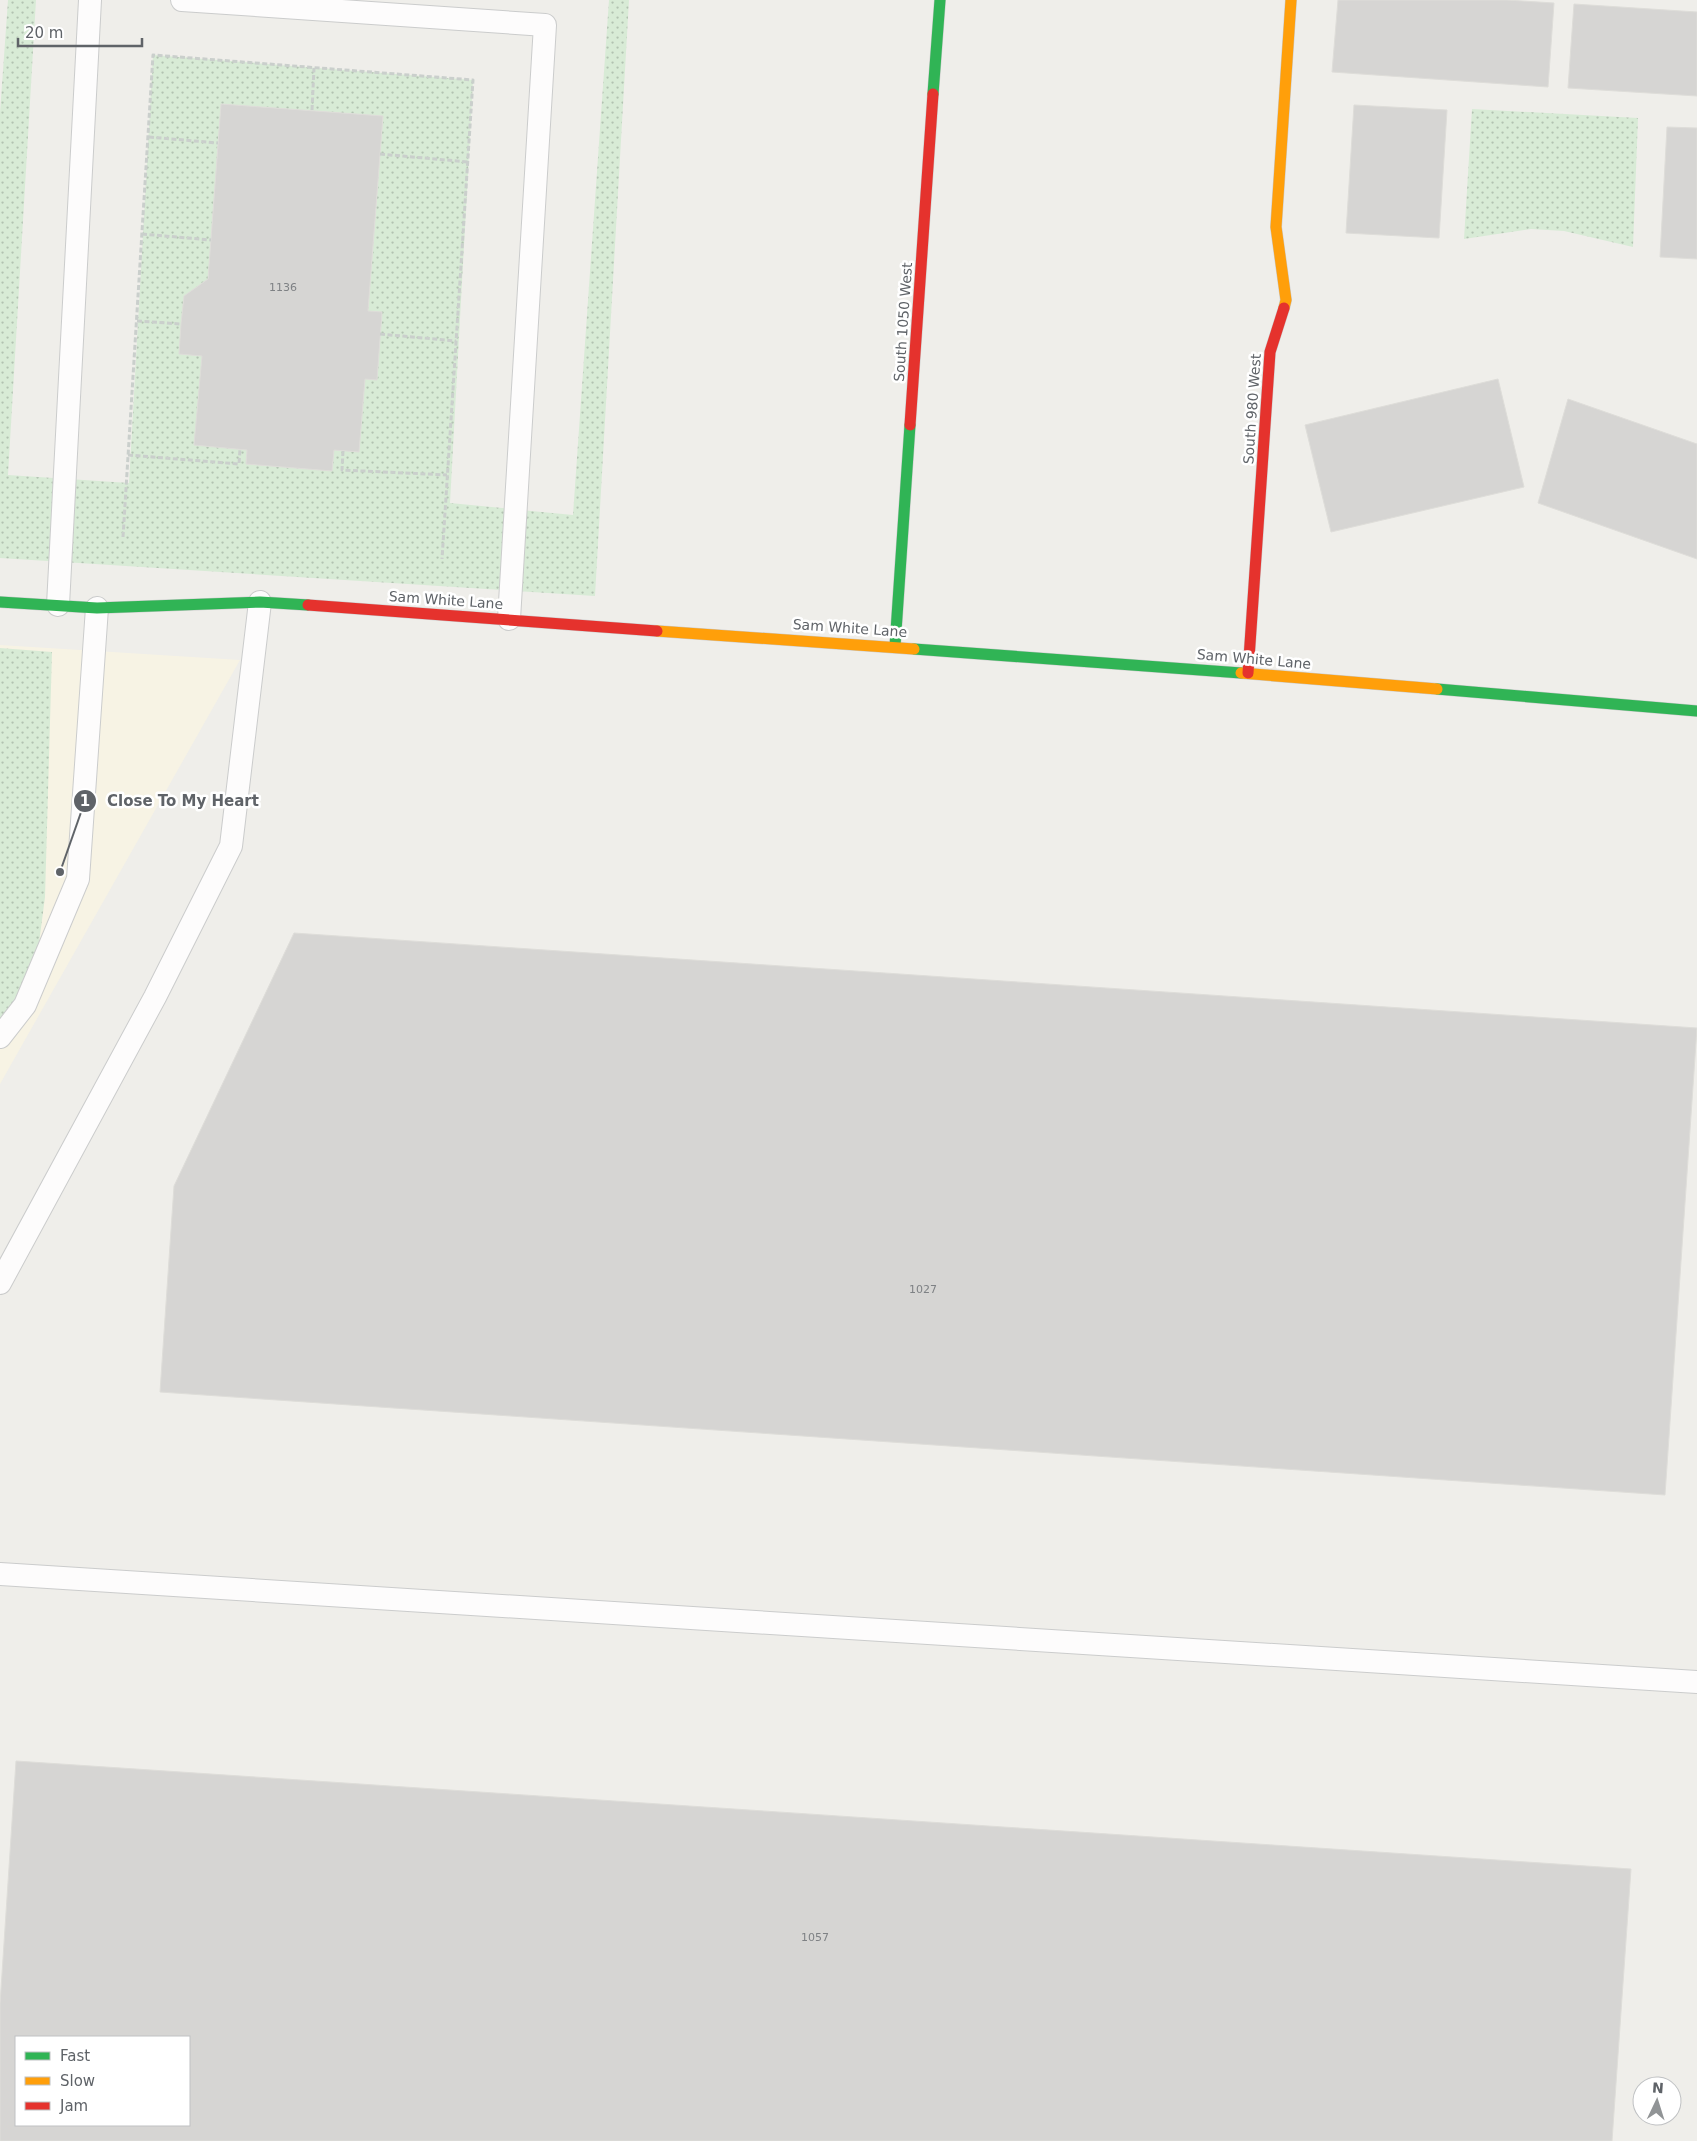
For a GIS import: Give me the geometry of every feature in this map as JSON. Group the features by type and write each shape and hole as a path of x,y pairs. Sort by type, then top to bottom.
{"street":[{"name":"South 1050 West","path":"895,646 940,0"},
{"name":"South 980 West","path":"1248,673 1270,352 1286,300 1276,227 1292,0"},
{"name":"Sam White Lane","path":"0,602 97,608 260,602 895,646 1248,673 1697,711"}],"lane":[{"path":"58,605 90,0"},
{"path":"182,0 545,25 509,619"},
{"path":"0,1283 155,997 231,846 260,602"},
{"path":"0,1037 25,1005 78,879 97,608"},
{"path":"0,1574 1697,1682"}],"path":[{"path":"123,537 153,55 473,80 442,559"},
{"path":"312,110 314,68"},
{"path":"149,137 218,143"},
{"path":"380,154 468,162"},
{"path":"142,234 211,240"},
{"path":"137,321 181,324"},
{"path":"380,334 456,341"},
{"path":"128,455 239,464 240,449"},
{"path":"343,451 342,470 447,475"}],"shaded area":[{"path":"0,645 240,660 0,1084"}],"green space":[{"path":"8,0 36,0 8,475 129,483 153,55 473,80 450,503 573,515 609,0 629,0 595,596 0,558 0,113","holes":["221,104 383,116 368,311 382,313 377,380 365,379 359,452 334,450 332,471 246,464 247,450 195,445 202,356 179,354 184,296 208,279"]},
{"path":"1472,109 1638,118 1633,247 1564,231 1531,229 1464,239"},
{"path":"0,648 52,652 45,897 33,989 0,1038"}],"building":[{"path":"1338,0 1507,0 1554,3 1548,87 1332,72"},
{"path":"1574,4 1697,12 1697,96 1568,88"},
{"path":"221,104 383,116 368,311 382,312 377,380 365,379 359,452 334,450 332,471 246,464 247,450 194,445 202,356 179,354 181,324 184,296 208,279"},
{"path":"1354,105 1447,110 1439,238 1346,233"},
{"path":"1667,127 1697,128 1697,259 1660,257"},
{"path":"1498,379 1524,487 1331,532 1305,425"},
{"path":"1568,399 1697,444 1697,559 1538,503"},
{"path":"294,933 1697,1028 1665,1495 160,1392 174,1186"},
{"path":"16,1761 1631,1869 1612,2141 0,2141 0,2004"}],"traffic: fast":[{"path":"933,94 940,0"},
{"path":"895,646 910,425"},
{"path":"0,602 97,608 260,602 308,605"},
{"path":"914,649 1241,673"},
{"path":"1437,689 1697,711"}],"traffic: slow":[{"path":"1284,308 1286,300 1276,227 1291,0"},
{"path":"657,631 914,649"},
{"path":"1241,673 1437,689"}],"traffic: jam":[{"path":"910,425 933,94"},
{"path":"1248,673 1270,352 1284,308"},
{"path":"308,605 657,631"}],"place":[{"name":"Close To My Heart","path":"60,872"}]}
